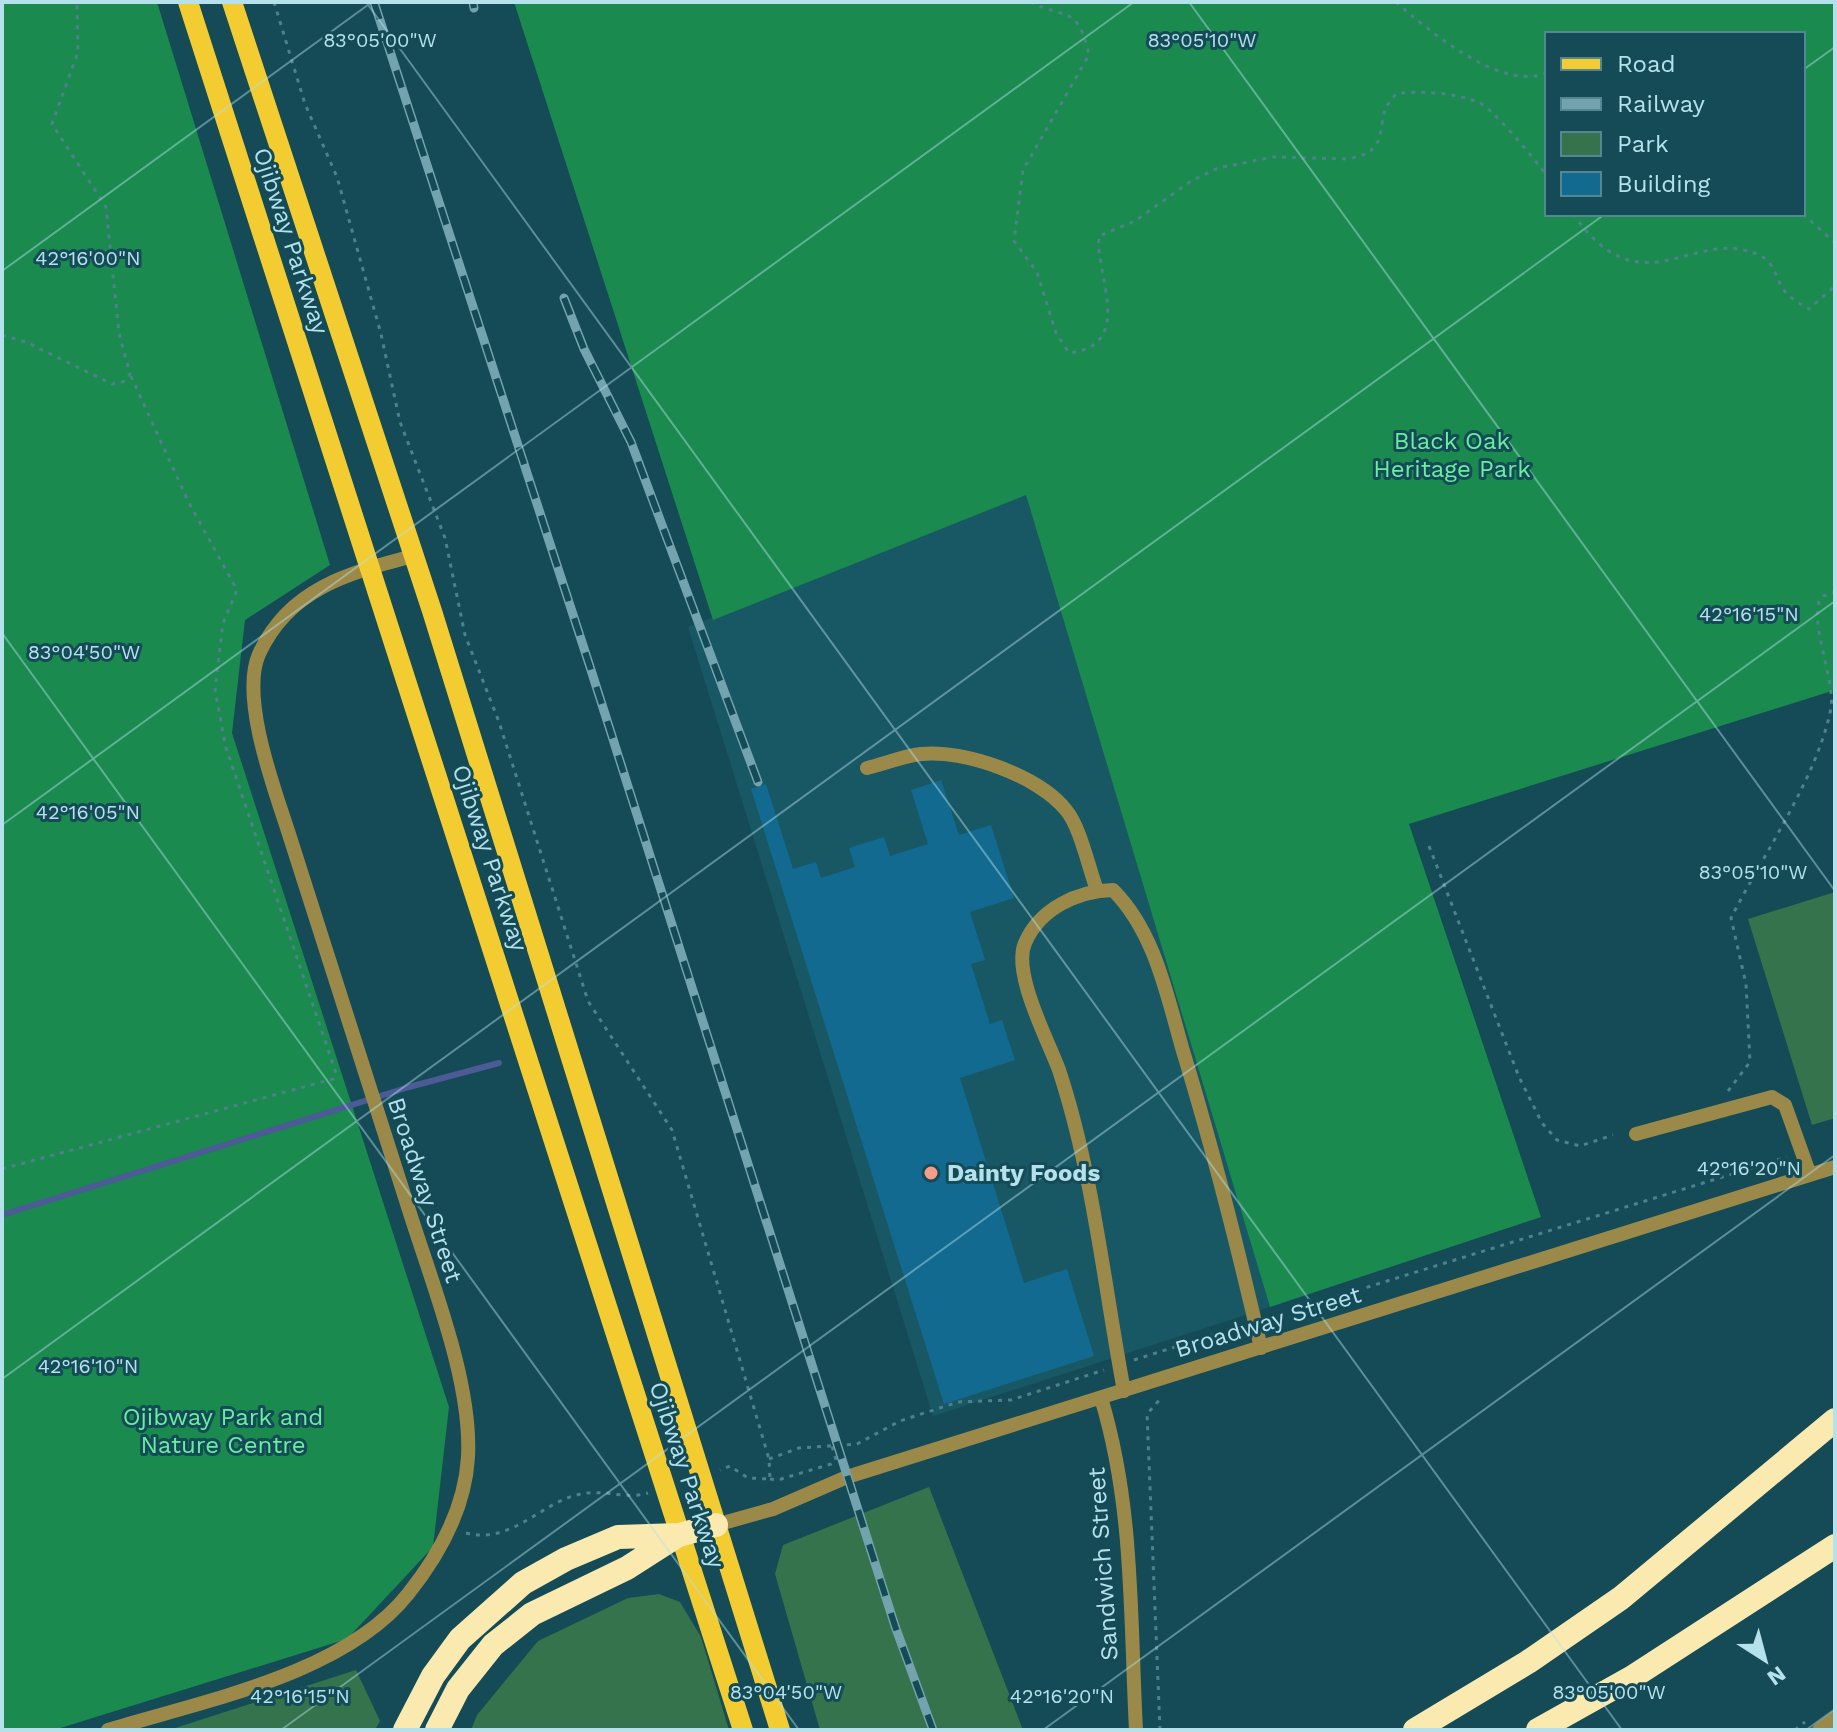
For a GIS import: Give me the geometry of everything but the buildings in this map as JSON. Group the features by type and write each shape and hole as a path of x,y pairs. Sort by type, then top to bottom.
{"highway":[{"path":"1415,1730 1528,1662 1612,1605 1835,1420"},
{"path":"405,1730 433,1676 460,1639 523,1583 566,1559 618,1537 679,1535 716,1525"},
{"path":"437,1730 458,1689 493,1645 532,1614 627,1568 679,1535"},
{"path":"1538,1730 1631,1678 1835,1546"}],"main road":[{"name":"Ojibway Parkway","path":"188,2 743,1730"},
{"name":"Ojibway Parkway","path":"232,2 413,556 780,1730"}],"street":[{"name":"Broadway Street","path":"108,1730 266,1680 338,1650 367,1633 407,1595 451,1529 463,1492 467,1421 440,1309 276,796 253,700 258,657 281,618 307,593 369,568 413,556"},
{"path":"867,768 922,754 999,766 1041,788 1068,811 1097,890"},
{"path":"1124,1391 1089,1185 1059,1072 1023,973 1024,944 1052,909 1089,890 1113,890 1130,907 1156,960 1218,1166 1261,1348"},
{"path":"1636,1134 1761,1097 1779,1099 1785,1105 1810,1175"},
{"name":"Broadway Street","path":"716,1525 773,1509 847,1477 1835,1167"},
{"name":"Sandwich Street","path":"1101,1398 1117,1451 1125,1495 1136,1730"},
{"path":"1819,1730 1835,1718"}],"path":[{"path":"2,1169 333,1079 336,1073 226,748 215,690 223,623 237,590 188,501 130,374 119,333 106,207 52,124 78,52 77,2"},
{"path":"1030,2 1075,17 1083,30 1089,55 1023,170 1014,241 1037,272 1056,333 1069,353 1084,351 1100,338 1108,321 1099,236 1135,221 1191,181 1218,168 1274,157 1349,159 1369,153 1379,140 1385,108 1396,94 1414,91 1480,102 1532,155 1545,173"},
{"path":"1396,2 1446,41 1501,73 1545,74"},
{"path":"1575,216 1596,241 1627,259 1661,263 1725,249 1760,255 1776,270 1784,291 1809,309 1835,286"},
{"path":"1805,216 1835,243"},
{"path":"2,335 26,342 112,384 123,382 130,374"},
{"path":"1728,1107 1728,1090 1750,1062 1746,984 1731,918 1815,759 1832,706 1817,607 1823,596 1835,592"},
{"path":"1429,846 1519,1077 1542,1123 1557,1140 1580,1146 1613,1135"},
{"path":"769,1459 785,1451 868,1442 900,1421 958,1402 1011,1400 1802,1152"},
{"path":"1160,1730 1147,1414 1155,1402 1166,1395"},
{"path":"770,1479 831,1464 836,1460 831,1446"}],"shaded area":[{"path":"1026,494 1270,1307 933,1416 688,627"}],"green space":[{"name":"Ojibway Park and Nature Centre","path":"2,2 157,2 330,565 245,620 232,733 449,1407 433,1547 347,1639 54,1730 2,1730"},
{"name":"Black Oak Heritage Park","path":"514,2 1835,2 1835,690 1409,824 1541,1217 1270,1307 1026,495 713,620"},
{"path":"1835,892 1835,1118 1812,1125 1748,919"},
{"path":"929,1487 1023,1730 820,1730 775,1574 783,1545"},
{"path":"659,1594 680,1602 701,1637 729,1730 471,1730 477,1715 538,1641 628,1598"},
{"path":"356,1670 380,1721 375,1730 169,1730"}],"waterway":[{"path":"2,1215 409,1087 499,1063"}],"railway":[{"path":"374,2 591,670 895,1626 933,1730"},
{"path":"473,2 474,8"},
{"path":"564,298 584,349 631,442 758,782"}],"place":[{"name":"Dainty Foods","path":"931,1173"}]}
